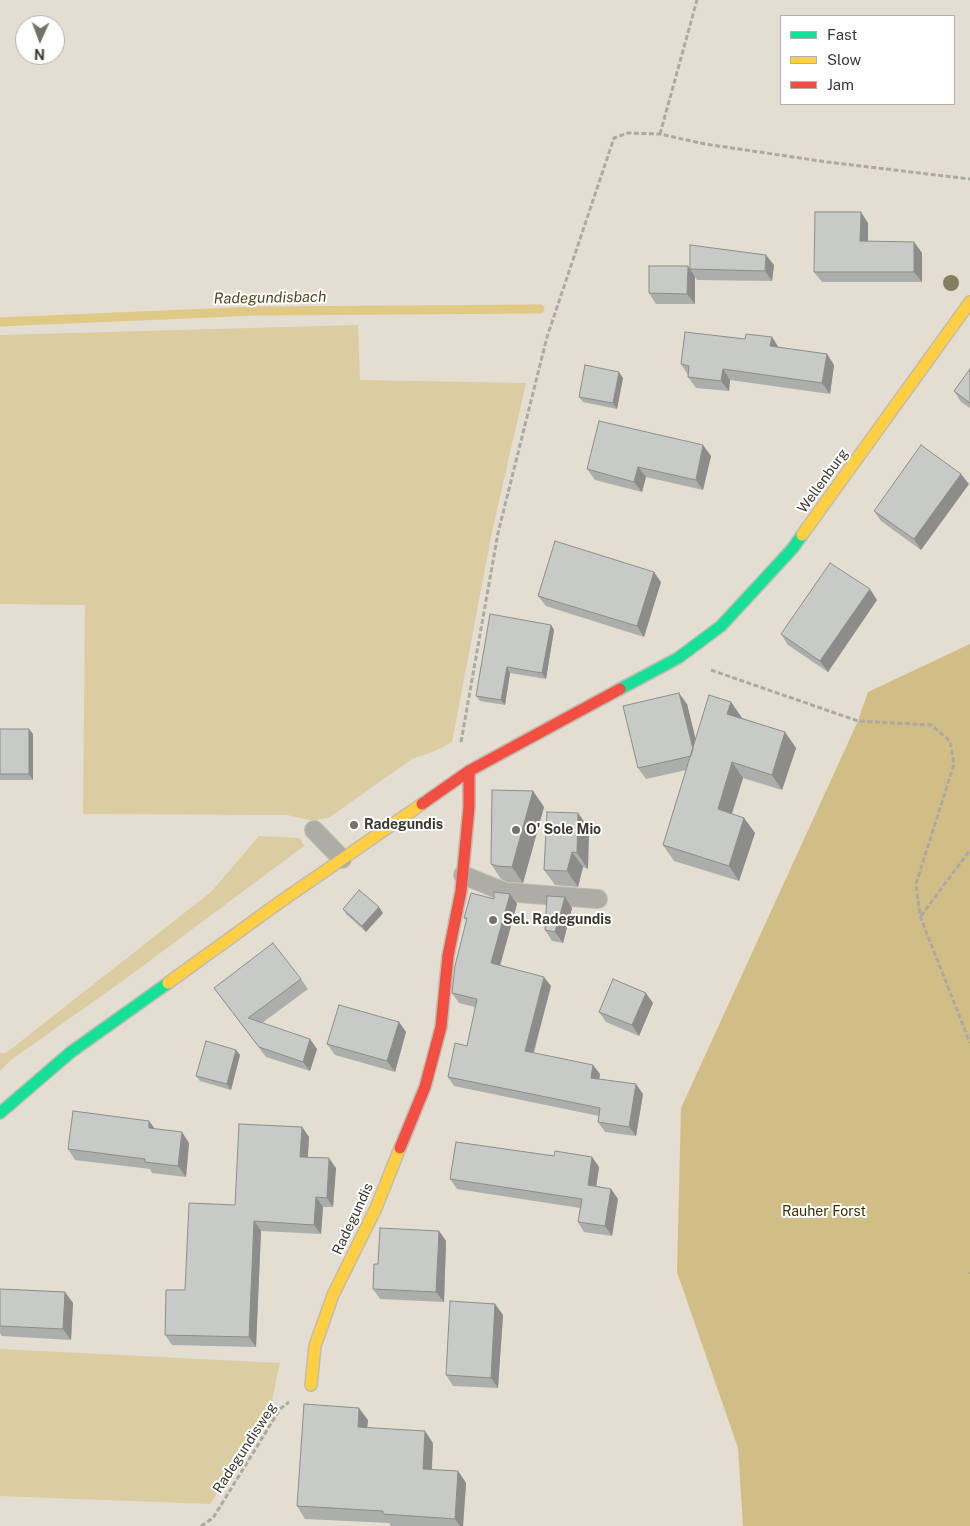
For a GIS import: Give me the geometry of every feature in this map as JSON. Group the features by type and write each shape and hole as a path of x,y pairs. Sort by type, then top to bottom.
{"street":[{"name":"Wellenburg","path":"678,658 721,626 793,548 970,302"},
{"path":"0,1114 71,1052 342,859 470,771 678,658"},
{"name":"Radegundis","path":"311,1385 315,1346 333,1295 376,1208 425,1087 441,1027 448,956 463,875 470,771"}],"lane":[{"path":"314,830 342,859"},
{"path":"463,875 505,892 598,899"}],"path":[{"path":"660,134 697,0"},
{"path":"470,771 461,743 497,542 547,337 614,138 628,133 660,134 705,144 827,162 970,179"},
{"path":"678,658 858,721 931,725 950,741 954,764 916,884 920,916 970,1043"},
{"path":"920,916 970,850"},
{"name":"Radegundisweg","path":"200,1526 213,1518 280,1409 311,1385"}],"shaded area":[{"path":"358,325 360,380 526,383 492,532 452,742 435,751 412,759 330,817 314,821 287,815 83,814 85,605 0,604 0,335"},
{"path":"259,836 300,838 304,846 128,977 11,1060 0,1071 0,1053 6,1053 211,892"},
{"path":"0,1349 280,1363 268,1419 210,1504 0,1496"}],"green space":[{"name":"Rauher Forst","path":"970,644 970,1526 743,1526 738,1448 677,1272 681,1108 858,721 868,692"}],"building":[{"path":"815,212 861,212 860,241 914,242 914,272 814,272"},
{"path":"690,245 766,255 765,271 690,269"},
{"path":"649,266 688,266 687,294 649,293"},
{"path":"685,332 745,339 746,334 772,337 770,346 827,354 822,383 723,369 721,381 688,377 689,366 681,364"},
{"path":"585,365 619,372 613,403 579,397"},
{"path":"970,369 970,403 954,391"},
{"path":"599,421 703,445 696,480 638,467 634,482 587,469"},
{"path":"921,445 961,474 914,539 874,511"},
{"path":"555,541 654,572 637,626 538,596"},
{"path":"830,563 870,589 820,661 781,634"},
{"path":"490,614 551,625 542,673 507,667 501,700 476,696"},
{"path":"679,693 693,749 691,756 638,768 623,706"},
{"path":"709,695 731,702 727,714 785,732 772,775 732,762 718,809 744,818 729,866 663,845"},
{"path":"0,729 29,729 29,774 0,774"},
{"path":"492,790 533,791 512,867 491,864"},
{"path":"547,812 578,813 577,853 572,852 567,871 544,870"},
{"path":"359,890 379,907 362,926 343,909"},
{"path":"494,892 510,894 491,963 544,977 525,1051 593,1065 591,1078 636,1084 629,1127 598,1122 600,1108 448,1077 455,1043 467,1046 477,999 452,993 455,966 467,918 464,918 471,893 494,899"},
{"path":"547,896 565,897 555,932 545,930"},
{"path":"273,943 301,979 248,1018 310,1039 303,1062 259,1047 214,988"},
{"path":"613,979 646,993 632,1025 599,1012"},
{"path":"339,1005 399,1022 387,1061 327,1044"},
{"path":"206,1041 236,1050 227,1084 196,1076"},
{"path":"73,1111 149,1121 149,1128 182,1132 178,1166 145,1162 145,1159 68,1149"},
{"path":"239,1124 302,1127 300,1157 329,1158 327,1198 316,1197 314,1225 254,1221 249,1337 165,1335 166,1290 185,1290 189,1203 235,1205"},
{"path":"456,1142 554,1156 555,1151 592,1157 588,1185 611,1189 605,1226 578,1222 582,1199 450,1179"},
{"path":"380,1228 439,1231 436,1292 373,1289 374,1264 378,1264"},
{"path":"0,1289 65,1292 63,1329 0,1326"},
{"path":"450,1301 495,1304 491,1378 446,1375"},
{"path":"304,1404 359,1408 358,1427 425,1431 423,1469 458,1471 455,1519 383,1514 383,1511 297,1506"}],"waterway":[{"name":"Radegundisbach","path":"0,322 256,311 540,309"}],"traffic: fast":[{"path":"620,689 678,658 721,626 793,548 802,535"},
{"path":"0,1113 71,1052 168,983"}],"traffic: slow":[{"path":"802,535 970,302"},
{"path":"168,983 280,902 422,804"},
{"path":"311,1385 315,1346 333,1295 376,1208 400,1148"}],"traffic: jam":[{"path":"422,804 469,771 620,689"},
{"path":"400,1148 425,1087 441,1027 448,956 461,891 469,807 469,771"}],"place":[{"name":"Radegundis","path":"354,825"},
{"name":"O' Sole Mio","path":"516,830"},
{"name":"Sel. Radegundis","path":"493,920"}]}
